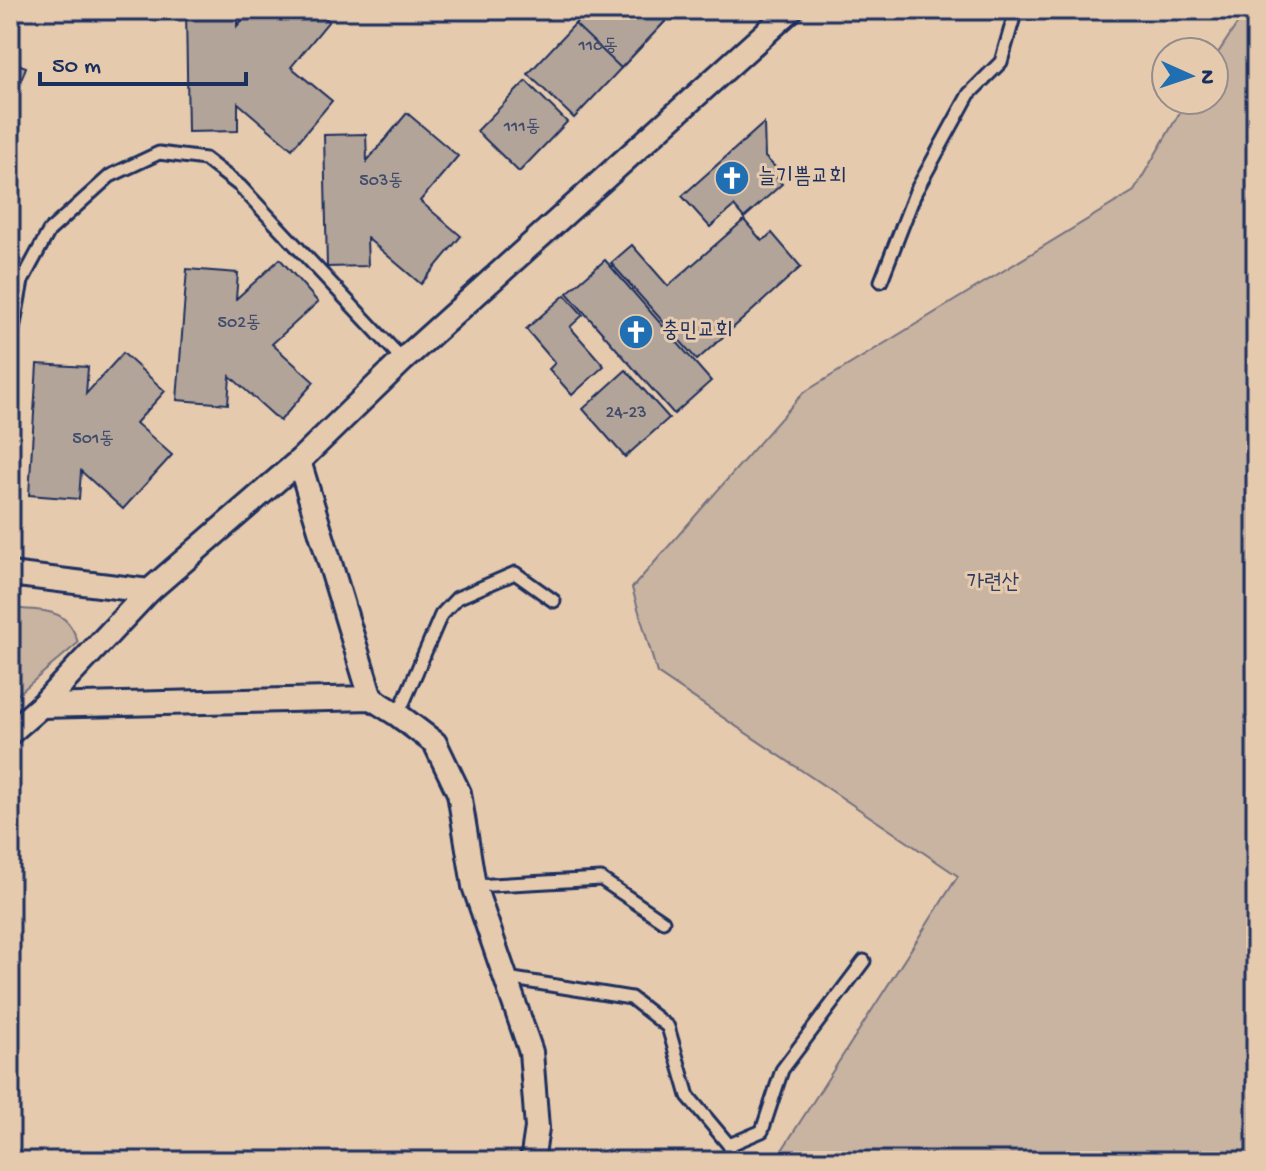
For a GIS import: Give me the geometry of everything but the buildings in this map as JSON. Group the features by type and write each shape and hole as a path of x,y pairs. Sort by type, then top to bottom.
{"street":[{"path":"10,733 41,706 149,591 299,461 403,360 791,10"},
{"path":"299,461 371,698"},
{"path":"10,574 149,591"},
{"path":"41,706 371,698 435,743 459,793 474,886 531,1052 537,1128 532,1161"}],"lane":[{"path":"881,281 916,191 969,94 1001,62 1016,10"},
{"path":"10,346 22,281 49,231 110,176 159,153 205,159 240,186 403,360"},
{"path":"398,715 441,615 457,598 515,573 554,601"},
{"path":"474,886 601,879 663,921"},
{"path":"729,1145 762,1131 782,1070 864,961"},
{"path":"507,978 631,998 668,1027 688,1096 729,1145 734,1161"}],"green space":[{"name":"가련산","path":"1243,15 1256,15 1256,1161 775,1161 958,876 657,673 632,588 803,393 1134,191 1178,116 1230,116 1229,36"},
{"path":"10,608 60,616 73,631 78,643 10,701"}],"place":[{"name":"늘기쁨교회","path":"732,178"},
{"name":"충민교회","path":"636,332"}]}
